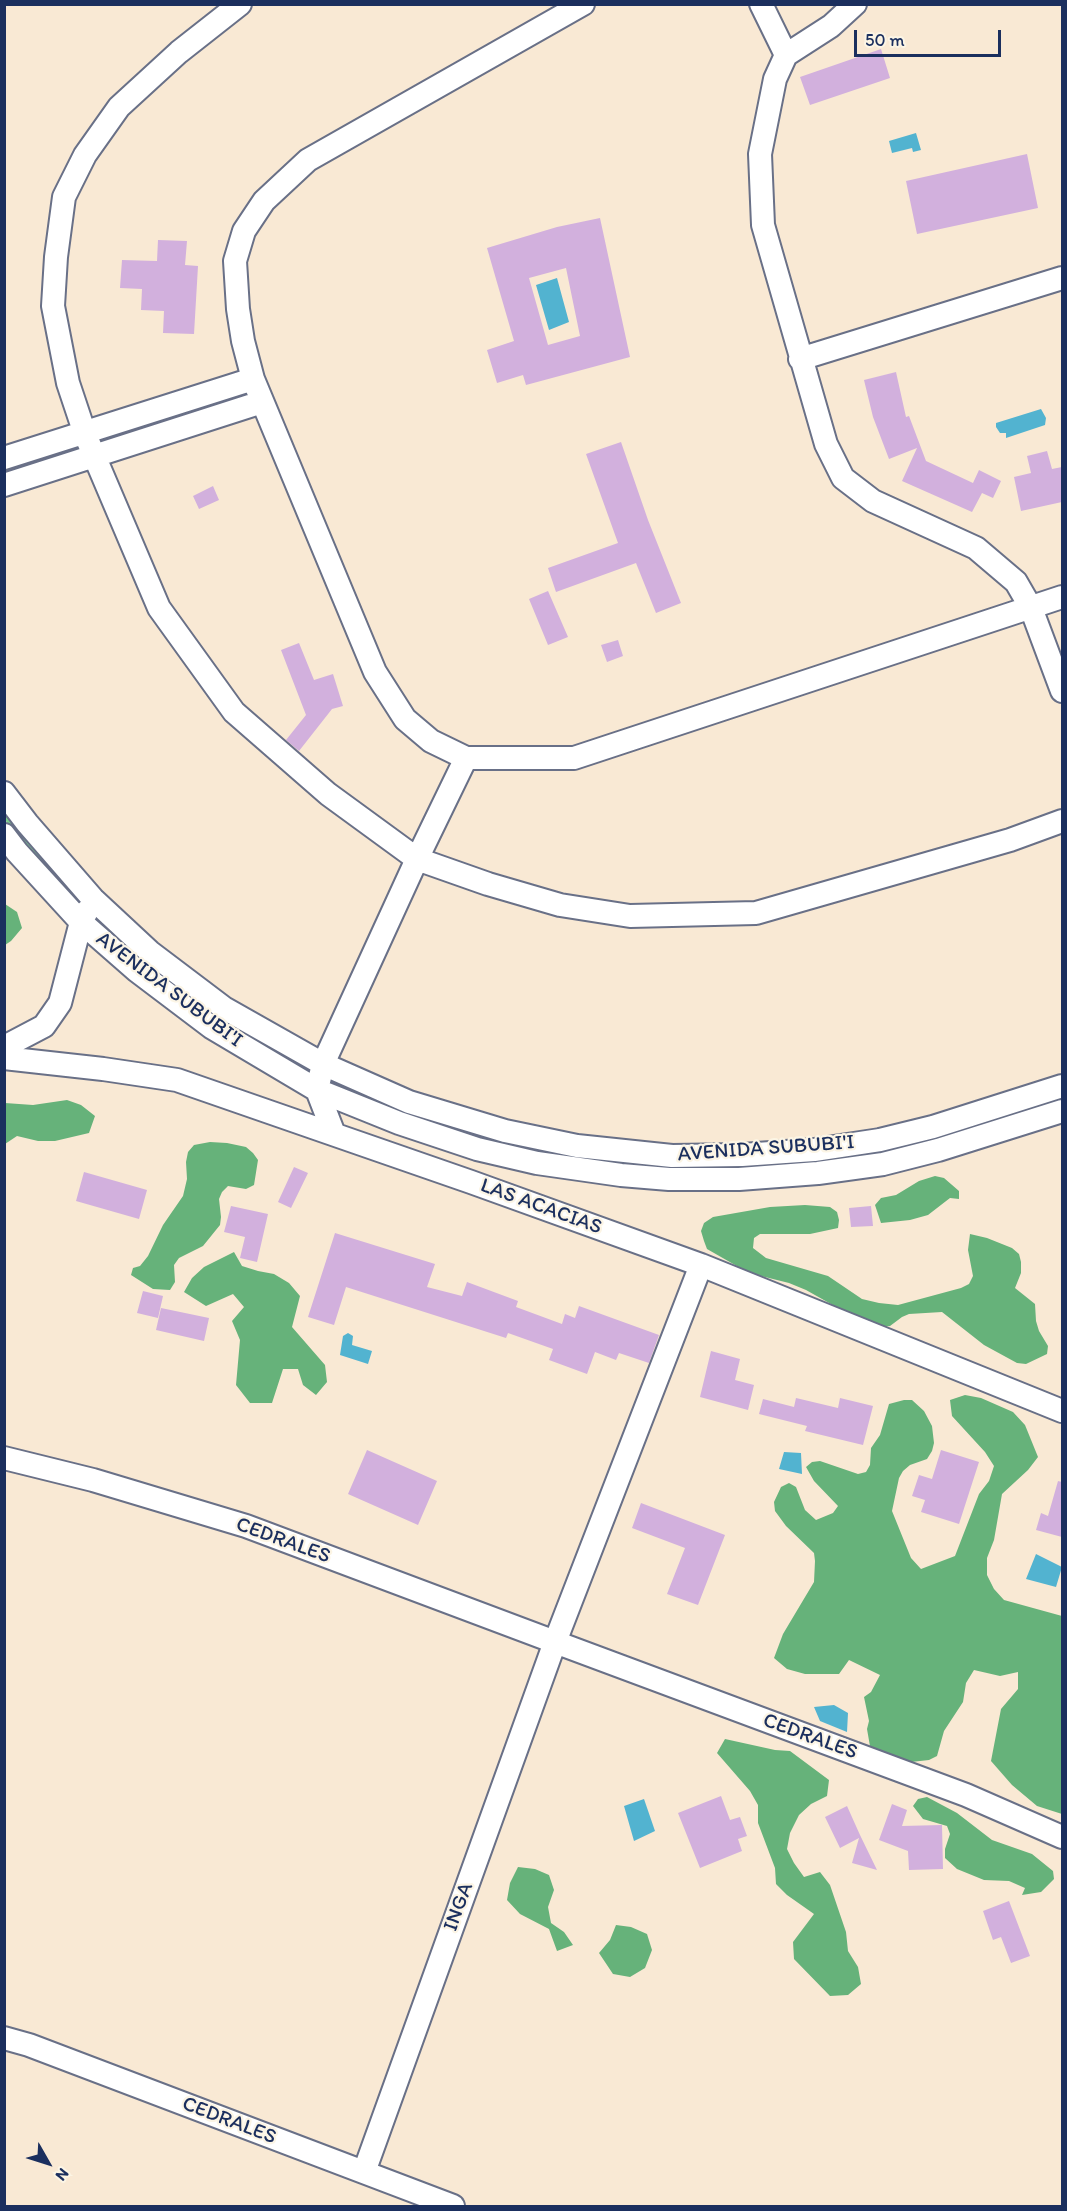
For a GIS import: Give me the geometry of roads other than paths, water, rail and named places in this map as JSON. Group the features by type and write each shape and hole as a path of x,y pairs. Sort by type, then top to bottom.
{"street":[{"path":"240,4 179,52 119,107 85,155 64,197 56,257 53,306 68,383 127,537 159,608 234,712 328,794 417,859 488,884 560,905 630,916 756,913 1010,840 1062,821"},
{"path":"584,4 308,160 264,201 244,231 235,261 238,309 243,341 253,379 375,672 405,719 431,741 466,758 574,758 1062,597"},
{"path":"761,4 786,55"},
{"path":"855,4 831,26 786,55 775,79 760,154 763,225 800,359 826,444 843,478 873,501 976,548 1016,582 1031,608 1062,692"},
{"path":"800,359 1062,278"},
{"path":"4,458 86,434 253,379"},
{"path":"4,485 262,402"},
{"path":"334,1134 317,1090 322,1064 466,758"},
{"name":"AVENIDA SUBUBI'I","path":"4,793 93,899 150,952 224,1008 322,1064 409,1102 505,1131 577,1146 672,1156 742,1155 814,1150 880,1140 933,1127 1062,1086"},
{"name":"AVENIDA SUBUBI'I","path":"4,835 81,922 137,971 211,1027 317,1090 399,1123 498,1154 575,1169 669,1179 750,1179 883,1164 938,1150 1062,1111"},
{"path":"4,1047 44,1026 60,1003 81,922 93,899"},
{"name":"LAS ACACIAS","path":"4,1058 177,1080 701,1265 1062,1411"},
{"path":"285,1117 317,1090"},
{"path":"555,1642 701,1265"},
{"name":"CEDRALES","path":"4,1458 93,1480 246,1526 966,1795 1062,1837"},
{"name":"INGA","path":"364,2172 555,1642"},
{"name":"CEDRALES","path":"4,2038 40,2049 453,2206"}],"water":[{"path":"916,133 921,150 913,152 912,148 892,153 889,141"},
{"path":"557,278 569,322 549,330 536,285"},
{"path":"1041,409 1046,418 1045,425 1006,438 1006,433 1000,433 996,427 996,423"},
{"path":"348,1333 353,1336 352,1345 372,1351 368,1364 340,1355 343,1336"},
{"path":"784,1452 801,1453 802,1474 779,1469"},
{"path":"1036,1554 1062,1567 1056,1587 1026,1579"},
{"path":"834,1705 848,1713 847,1732 820,1721 814,1707"},
{"path":"644,1799 655,1831 634,1841 624,1806"}]}
